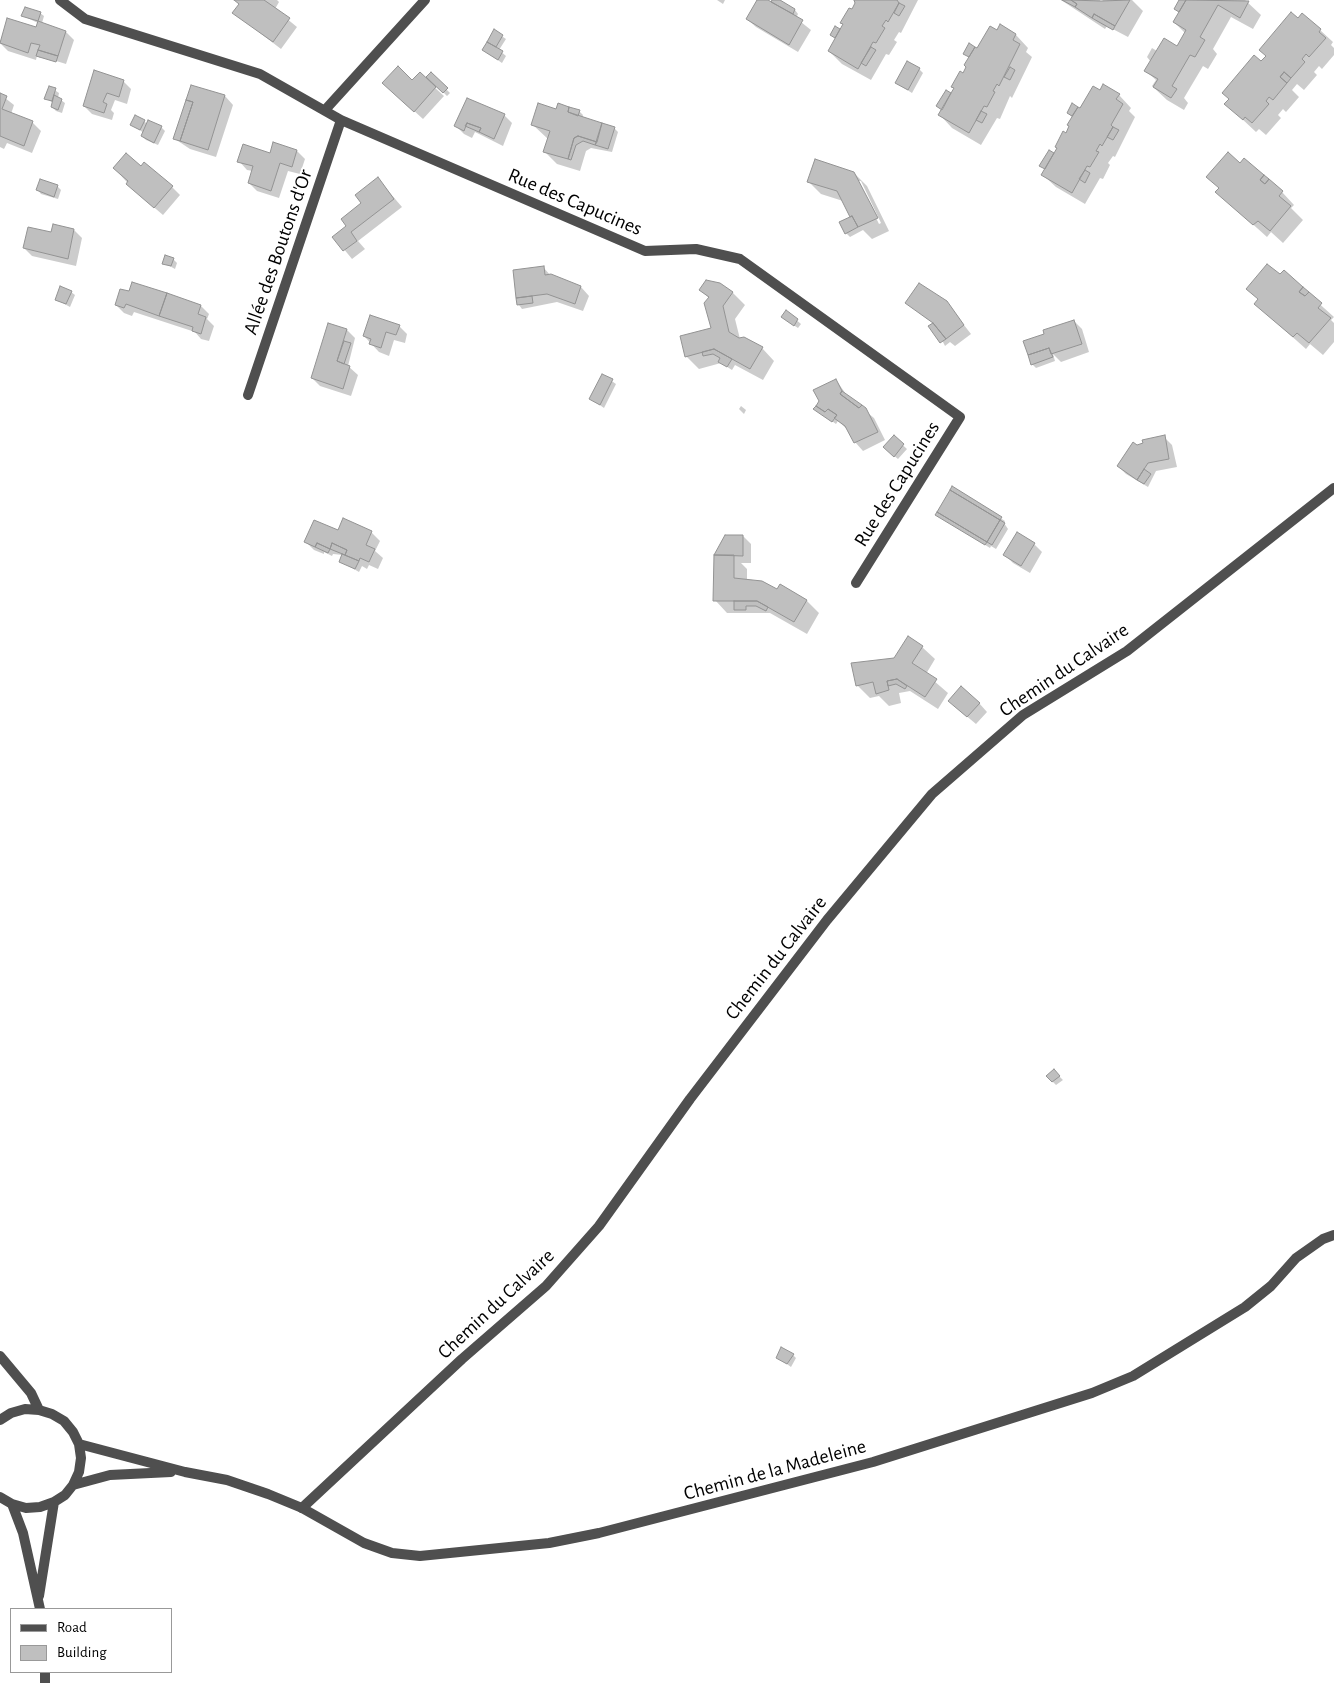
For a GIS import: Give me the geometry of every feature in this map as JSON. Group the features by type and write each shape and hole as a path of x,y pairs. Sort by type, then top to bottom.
{"street":[{"name":"Rue des Capucines","path":"60,0 85,19 260,74 342,120 645,251 696,249 740,259 960,417 856,583"},
{"path":"326,110 426,0"},
{"name":"Allée des Boutons d'Or","path":"248,395 342,120"},
{"name":"Chemin du Calvaire","path":"302,1508 462,1360 546,1286 599,1226 690,1099 827,920 932,794 1023,715 1127,651 1334,488"},
{"name":"Chemin de la Madeleine","path":"185,1472 227,1480 268,1494 302,1508 364,1543 392,1553 420,1556 549,1543 599,1533 873,1462 1092,1393 1133,1376 1245,1306 1271,1286 1296,1258 1323,1239 1334,1234"},
{"path":"0,1356 31,1393 39,1410"},
{"path":"0,1420 18,1411 39,1410 52,1414 64,1421 79,1444 80,1465 73,1485 65,1495 54,1502 40,1507 26,1508 12,1504 0,1497"},
{"path":"79,1444 185,1472"},
{"path":"73,1485 110,1475 148,1471 185,1472"},
{"path":"39,1598 54,1502"},
{"path":"12,1504 23,1533 30,1572 39,1598 40,1608"}],"building":[{"path":"234,0 264,0 290,18 273,42 232,13 239,4"},
{"path":"757,0 768,0 803,20 789,45 746,19"},
{"path":"772,0 780,0 795,9 793,14 771,2"},
{"path":"854,0 897,0 899,3 888,22 886,20 882,26 885,28 876,43 873,42 858,69 828,51 843,24 840,23 849,8 852,9 855,3"},
{"path":"1062,0 1071,0 1077,4 1075,7"},
{"path":"1071,0 1130,0 1115,26 1094,14 1092,18 1075,7 1077,4"},
{"path":"1179,0 1186,0 1179,12 1174,9"},
{"path":"1186,0 1249,1 1240,18 1218,5 1200,37 1205,40 1195,57 1190,55 1172,86 1177,89 1171,98 1153,87 1158,79 1144,71 1164,38 1177,46 1186,30 1173,22"},
{"path":"899,3 905,6 899,16 894,13"},
{"path":"25,7 41,12 38,21 21,16"},
{"path":"1291,12 1298,18 1302,13 1321,29 1319,32 1326,38 1309,57 1306,54 1302,59 1305,62 1291,78 1284,72 1280,77 1287,83 1273,100 1269,97 1266,101 1269,104 1252,123 1245,117 1243,120 1224,104 1229,99 1222,93 1254,55 1261,61 1266,56 1259,50"},
{"path":"1094,14 1115,26 1113,30 1092,18"},
{"path":"7,18 36,27 38,21 66,31 58,56 38,50 40,45 31,43 28,53 0,43"},
{"path":"1000,24 1016,34 1013,40 1020,44 999,86 997,84 993,91 995,92 987,107 984,106 969,133 938,115 954,88 951,87 960,71 963,73 966,67 964,65 975,47 977,48 990,26 997,30"},
{"path":"835,26 840,29 835,38 830,35"},
{"path":"494,29 503,35 496,47 487,42"},
{"path":"487,42 503,51 498,60 482,50"},
{"path":"969,43 975,47 969,57 963,54"},
{"path":"871,47 876,50 866,66 861,63"},
{"path":"38,50 58,56 56,62 36,56"},
{"path":"907,61 920,68 908,90 895,83"},
{"path":"398,66 412,80 420,72 436,87 414,112 382,83"},
{"path":"1010,67 1015,70 1010,80 1004,77"},
{"path":"94,70 124,80 119,97 107,93 103,102 107,104 104,113 83,106"},
{"path":"431,72 448,88 443,93 426,77"},
{"path":"1284,72 1291,78 1287,83 1280,77"},
{"path":"1103,84 1120,94 1116,99 1123,104 1111,125 1113,127 1102,146 1100,144 1096,151 1099,152 1090,167 1087,166 1072,193 1041,175 1057,148 1055,147 1063,131 1066,133 1069,126 1067,125 1078,107 1080,108 1093,86 1100,90"},
{"path":"191,85 225,95 208,150 180,141 193,102 186,100"},
{"path":"49,86 56,88 52,101 44,99"},
{"path":"946,90 951,93 942,110 936,106"},
{"path":"0,93 7,96 2,109 33,121 24,146 0,136"},
{"path":"54,95 62,99 58,110 51,107"},
{"path":"467,98 505,114 494,139 479,132 481,128 467,123 464,131 454,126"},
{"path":"186,100 193,102 180,141 173,139"},
{"path":"538,103 556,109 558,103 569,107 568,112 602,123 597,142 578,136 574,138 568,159 543,152 550,131 531,125"},
{"path":"1072,103 1078,107 1072,116 1067,113"},
{"path":"569,107 580,110 578,116 568,112"},
{"path":"981,111 987,114 982,123 976,120"},
{"path":"135,115 145,120 140,130 130,125"},
{"path":"148,120 162,126 154,143 141,136"},
{"path":"467,123 481,128 479,132 465,126"},
{"path":"602,123 615,127 608,149 595,145"},
{"path":"1113,127 1119,130 1113,140 1107,137"},
{"path":"578,136 597,142 595,145 583,141 576,145 571,160 568,159 574,138"},
{"path":"273,142 297,150 292,167 280,163 271,191 248,183 253,166 237,162 243,144 270,153"},
{"path":"1049,150 1054,153 1045,169 1039,166"},
{"path":"1228,152 1240,163 1244,158 1264,175 1260,180 1265,184 1269,179 1283,191 1279,196 1291,206 1270,231 1258,221 1253,225 1215,192 1219,188 1206,177"},
{"path":"126,153 141,166 144,162 173,186 154,208 126,184 128,181 113,168"},
{"path":"815,159 854,172 878,218 858,227 852,216 850,217 837,191 807,182"},
{"path":"1085,170 1090,173 1085,183 1079,179"},
{"path":"1264,175 1269,179 1265,184 1260,180"},
{"path":"378,177 394,199 351,232 357,241 343,251 332,237 346,226 341,219 361,203 355,195"},
{"path":"40,179 58,185 54,197 36,190"},
{"path":"852,216 858,227 845,234 839,222"},
{"path":"53,224 74,229 68,259 23,248 28,227 51,232"},
{"path":"165,255 174,258 171,266 162,264"},
{"path":"1267,264 1280,274 1284,270 1303,287 1299,292 1305,296 1309,292 1322,303 1318,308 1331,318 1309,343 1297,333 1293,337 1254,304 1258,299 1246,289"},
{"path":"544,266 545,275 551,274 581,286 575,304 547,294 516,298 513,270"},
{"path":"706,280 720,283 733,292 723,306 729,332 763,347 750,369 714,349 685,357 680,336 711,328 704,303 709,297 699,290"},
{"path":"132,282 167,293 159,316 126,304 124,308 115,305 120,289 129,291"},
{"path":"919,283 947,301 964,325 946,339 933,323 905,303"},
{"path":"60,286 72,291 66,304 55,300"},
{"path":"1303,287 1309,292 1305,296 1299,292"},
{"path":"167,293 201,305 198,314 206,317 201,334 192,331 193,327 159,316"},
{"path":"532,296 533,303 517,305 516,298"},
{"path":"786,310 798,319 794,326 781,317"},
{"path":"370,315 400,325 396,335 386,332 381,348 369,344 371,339 363,336"},
{"path":"1074,320 1082,344 1051,354 1049,348 1028,355 1023,341 1044,334 1043,330"},
{"path":"328,323 347,329 337,361 350,366 343,389 311,378"},
{"path":"933,323 946,339 940,343 928,326"},
{"path":"344,341 351,343 344,364 337,361"},
{"path":"1049,348 1053,357 1031,365 1028,355"},
{"path":"714,349 732,359 727,367 718,362 720,358 713,354 703,356 702,352"},
{"path":"602,374 613,379 600,405 589,399"},
{"path":"836,379 842,391 840,394 859,408 862,405 866,408 878,432 854,443 845,426 834,418 837,415 828,409 825,412 816,406 819,401 813,390"},
{"path":"842,391 862,405 859,408 840,394"},
{"path":"816,406 825,412 828,409 837,415 832,422 813,409"},
{"path":"894,435 904,444 894,457 883,447"},
{"path":"1165,435 1169,459 1148,463 1137,480 1117,466 1133,442 1137,445 1143,443 1142,440"},
{"path":"1144,469 1151,474 1144,484 1137,480"},
{"path":"952,486 1002,517 1000,520 950,490"},
{"path":"950,490 1000,520 987,542 937,512"},
{"path":"937,512 987,542 985,545 935,515"},
{"path":"343,518 372,531 366,545 375,549 369,562 360,558 359,561 345,555 347,550 332,543 330,549 317,543 315,547 304,542 314,520 338,530"},
{"path":"1000,520 1005,523 992,545 987,542"},
{"path":"1017,532 1035,543 1021,566 1003,555"},
{"path":"725,535 743,535 743,556 714,555"},
{"path":"317,543 330,549 328,553 315,547"},
{"path":"332,543 347,550 345,555 330,549"},
{"path":"342,554 359,561 355,569 339,562"},
{"path":"714,555 734,555 734,578 762,581 777,589 780,584 807,600 794,622 757,601 713,601"},
{"path":"734,601 757,601 768,607 766,611 756,606 746,606 746,610 734,610"},
{"path":"908,636 923,646 912,663 937,679 925,697 897,679 887,681 889,690 876,694 873,682 856,686 851,663 894,658"},
{"path":"897,679 907,686 905,689 896,684 888,686 887,681"},
{"path":"961,686 980,703 967,717 948,701"},
{"path":"1054,1069 1060,1076 1052,1082 1046,1076"},
{"path":"781,1347 794,1354 787,1364 776,1358"}]}
